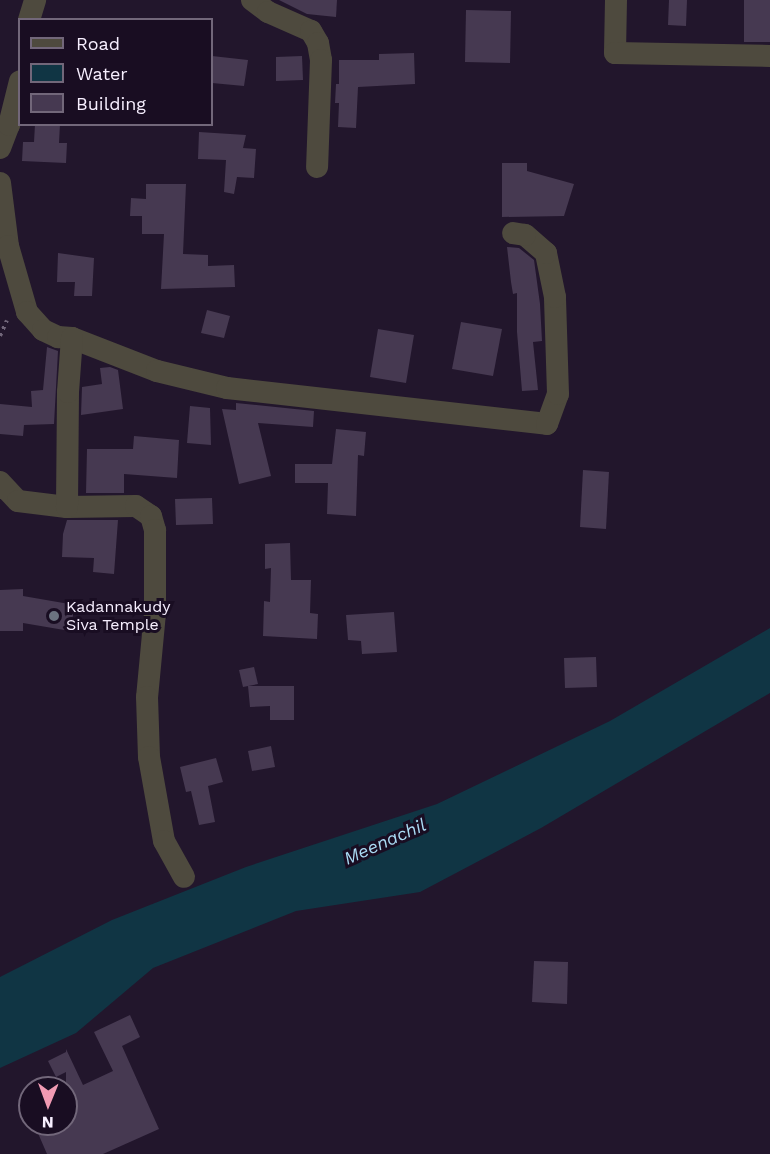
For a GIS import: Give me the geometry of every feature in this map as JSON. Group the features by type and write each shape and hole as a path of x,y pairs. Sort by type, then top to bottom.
{"street":[{"path":"30,18 35,0"},
{"path":"252,0 268,12 311,32 318,43 321,60 317,167"},
{"path":"616,0 615,53 770,56"},
{"path":"0,148 9,125 18,89"},
{"path":"0,183 8,246 27,312 43,330 58,337 72,338 157,371 227,388 547,424 558,394 555,297 546,253 525,235 513,233"},
{"path":"67,507 68,392 72,338"},
{"path":"0,482 18,501 67,507 136,507 151,516 155,531 155,613 147,697 150,768 159,804 164,841 184,877"}],"water":[{"name":"Meenachil","path":"770,628 770,693 541,828 420,892 296,911 153,968 76,1033 0,1068 0,977 112,920 246,867 437,804 610,721"}],"building":[{"path":"279,0 337,0 336,17 307,14"},
{"path":"669,0 687,0 686,26 668,25"},
{"path":"744,0 770,0 770,42 744,42"},
{"path":"466,10 511,11 510,63 465,62"},
{"path":"414,53 415,84 358,87 356,128 338,127 339,103 335,103 336,84 339,84 339,60 379,60 379,54"},
{"path":"213,56 248,60 244,86 213,83"},
{"path":"302,56 303,80 276,81 276,57"},
{"path":"35,126 60,126 59,143 67,143 66,163 22,161 23,142 34,142"},
{"path":"199,132 246,135 243,148 256,149 254,178 237,177 234,194 224,192 226,160 198,159"},
{"path":"502,163 527,163 527,171 574,184 564,216 502,217"},
{"path":"146,184 186,184 183,254 208,255 208,266 234,265 235,287 161,289 164,234 142,234 142,216 130,216 131,198 146,199"},
{"path":"507,247 519,248 534,260 542,341 533,342 538,390 522,391 517,332 517,293 513,294"},
{"path":"58,253 94,258 92,296 74,296 75,282 57,282"},
{"path":"207,310 230,316 224,338 201,333"},
{"path":"461,322 502,329 493,376 452,369"},
{"path":"378,329 414,335 406,383 370,377"},
{"path":"47,347 58,351 54,424 24,425 23,436 0,434 0,404 32,407 31,391 43,390"},
{"path":"110,367 118,370 123,409 81,415 82,387 102,384 100,368"},
{"path":"236,403 314,411 313,427 258,423 271,476 239,484 222,409 236,410"},
{"path":"190,406 210,408 211,445 187,443"},
{"path":"336,429 366,432 364,456 358,455 356,516 327,514 328,483 295,483 295,464 332,464"},
{"path":"134,436 179,440 177,478 124,474 124,493 86,493 87,449 133,449"},
{"path":"583,470 609,472 606,529 580,527"},
{"path":"212,498 213,524 176,525 175,499"},
{"path":"67,520 118,520 114,574 93,572 94,558 62,557 63,534"},
{"path":"290,543 291,580 311,580 310,613 318,614 317,639 263,636 264,601 270,602 271,568 265,569 265,544"},
{"path":"23,589 23,596 75,605 70,631 23,623 23,631 0,631 0,590"},
{"path":"394,612 397,652 362,654 361,641 348,640 346,615"},
{"path":"596,657 597,687 565,688 564,658"},
{"path":"254,667 258,684 243,687 239,670"},
{"path":"248,686 294,686 294,720 270,720 270,706 250,707"},
{"path":"271,746 275,767 252,771 248,751"},
{"path":"216,758 223,782 208,786 215,822 199,825 191,791 186,792 180,767"},
{"path":"534,961 568,962 567,1004 532,1002"},
{"path":"130,1015 140,1037 122,1046 159,1129 103,1154 47,1154 39,1136 78,1136 78,1076 66,1076 66,1072 56,1076 48,1061 66,1052 66,1049 83,1085 113,1071 94,1032"}],"place":[{"name":"Kadannakudy Siva Temple","path":"54,616"}]}
